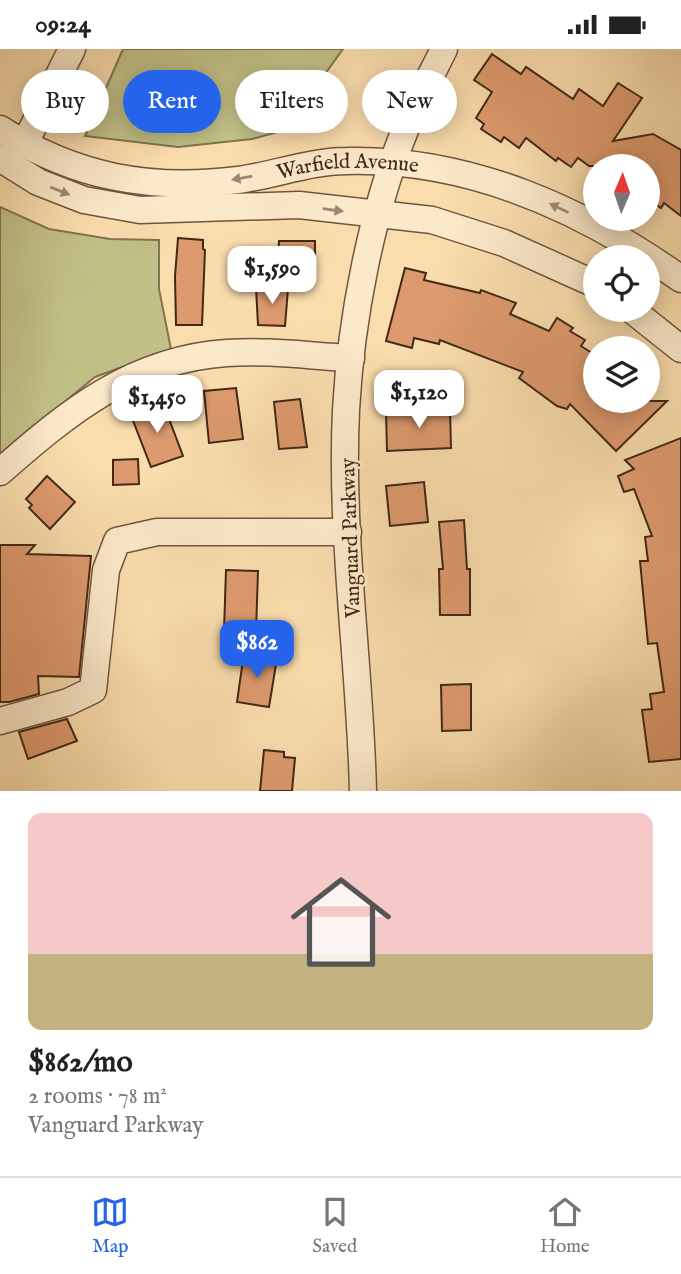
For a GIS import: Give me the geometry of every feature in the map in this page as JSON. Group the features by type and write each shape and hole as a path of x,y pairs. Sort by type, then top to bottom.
{"street":[{"path":"24,145 72,49"},
{"name":"Vanguard Parkway","path":"363,791 348,532 346,411 353,330 378,216 404,130 444,49"},
{"name":"Warfield Avenue","path":"0,129 24,145 101,175 135,183 184,185 240,180 299,166 345,160 395,162 472,177 537,197 629,242 681,279"},
{"name":"Warfield Avenue","path":"0,158 38,182 84,200 140,210 299,205 444,224 514,247 583,279"},
{"path":"647,322 681,349"},
{"path":"0,472 95,395 141,373 177,361 230,353 351,358"},
{"path":"0,721 68,702 93,690 106,570 117,541 158,533 348,532"}],"shaded area":[{"path":"123,49 343,49 328,70 235,70 235,133 274,133 252,139 178,147 85,136 86,133 109,133 109,81"},
{"path":"0,207 49,229 110,239 159,240 159,289 171,349 95,377 0,455"}],"building":[{"path":"492,54 521,74 526,67 573,99 579,89 603,106 618,83 642,98 613,141 653,134 681,150 681,216 664,203 660,207 660,154 583,154 583,162 578,158 571,167 558,158 556,161 526,138 519,148 504,137 501,142 481,129 484,124 476,118 492,92 474,80"},
{"path":"178,238 203,240 205,250 202,325 176,325 175,276"},
{"path":"279,241 315,241 315,267 306,268 306,277 277,277"},
{"path":"405,268 426,273 424,280 480,293 481,290 516,303 510,314 549,331 557,318 573,328 570,331 583,339 583,413 655,413 616,451 570,404 567,409 557,406 519,378 523,372 440,340 439,344 414,338 412,348 386,341"},
{"path":"256,288 288,289 285,326 258,325"},
{"path":"236,388 243,439 209,443 204,391"},
{"path":"300,399 307,447 279,449 274,402"},
{"path":"163,403 183,456 151,467 130,413"},
{"path":"450,409 451,448 387,451 386,412"},
{"path":"681,438 681,759 649,762 642,710 652,709 650,694 664,692 657,643 648,644 640,561 648,561 645,537 652,536 634,489 624,492 618,476 634,469 625,460"},
{"path":"138,459 139,484 113,485 113,460"},
{"path":"47,476 75,502 50,529 29,508 32,505 26,499"},
{"path":"424,482 428,522 390,526 386,486"},
{"path":"464,520 467,569 470,569 470,615 440,615 439,569 443,569 439,522"},
{"path":"0,545 35,545 27,554 91,556 79,677 38,676 39,694 9,702 0,702"},
{"path":"226,570 258,571 256,632 224,631"},
{"path":"244,653 277,658 269,707 237,702"},
{"path":"471,684 471,730 442,731 441,685"},
{"path":"67,719 77,741 28,759 19,732"},
{"path":"264,750 284,752 284,757 295,758 292,791 260,791"}]}
